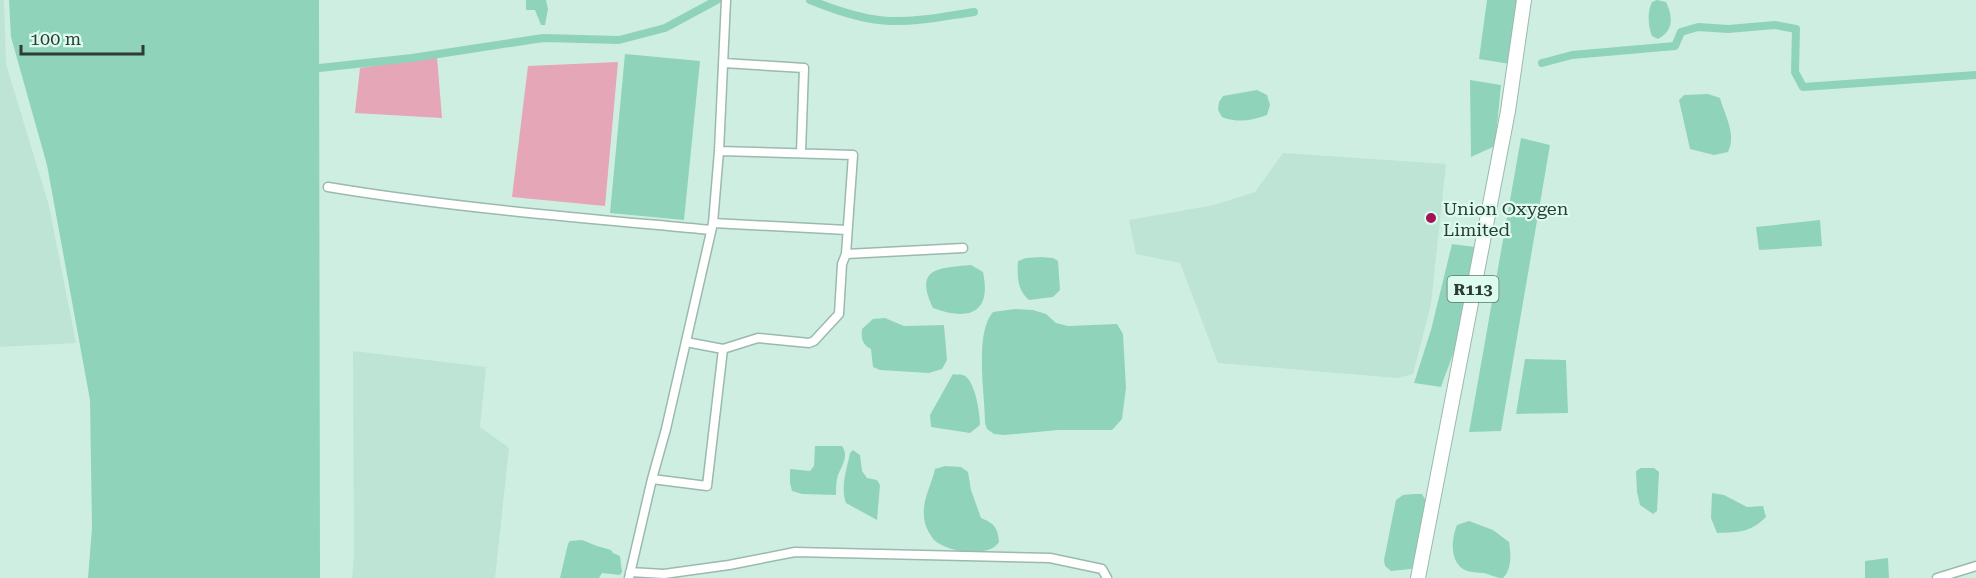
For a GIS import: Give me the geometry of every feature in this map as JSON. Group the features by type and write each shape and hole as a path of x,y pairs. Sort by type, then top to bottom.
{"main road":[{"name":"R113","path":"1418,578 1508,111 1524,0"}],"street":[{"path":"726,0 719,151 712,226 666,429 629,575 664,574 729,565 795,552 1050,558 1101,569 1107,578"},
{"path":"724,63 804,68 801,153"},
{"path":"686,342 723,348 758,338 809,343 817,339 839,314 853,155 719,151"},
{"path":"328,187 512,211 712,226 847,230"},
{"path":"846,254 963,248"},
{"path":"652,479 707,486 723,348"},
{"path":"1937,578 1976,566"}],"shaded area":[{"path":"0,0 4,0 6,64 49,206 76,343 0,347"},
{"path":"9,0 319,0 320,578 88,578 92,528 90,400 47,165 11,37"},
{"path":"526,0 546,0 548,9 545,25 541,25 535,10 526,10"},
{"path":"1487,0 1521,0 1510,64 1479,59"},
{"path":"1657,0 1666,2 1671,18 1667,32 1658,39 1652,36 1649,19 1652,2"},
{"path":"625,54 700,61 684,220 610,213"},
{"path":"437,57 442,118 355,113 360,68"},
{"path":"618,62 605,206 512,197 528,66"},
{"path":"1470,80 1501,85 1495,146 1471,157"},
{"path":"1257,90 1267,95 1270,105 1267,115 1244,121 1222,117 1218,110 1223,96"},
{"path":"1708,94 1720,98 1729,124 1731,138 1728,152 1714,155 1690,149 1679,100 1684,95"},
{"path":"1521,138 1550,145 1501,431 1469,432"},
{"path":"1283,153 1446,164 1431,304 1413,374 1397,378 1218,363 1180,263 1136,254 1129,220 1214,205 1255,192"},
{"path":"1820,220 1822,246 1759,250 1756,227"},
{"path":"1452,244 1475,247 1474,279 1465,317 1441,387 1414,383 1431,330"},
{"path":"1041,257 1058,261 1060,290 1053,297 1029,300 1020,287 1018,261"},
{"path":"971,265 983,272 985,286 984,297 975,311 957,314 933,308 926,285 932,273 948,267"},
{"path":"1015,309 1033,310 1046,314 1056,323 1068,326 1117,324 1123,334 1126,388 1122,419 1112,430 1058,430 1004,435 994,434 987,429 982,349 987,322 993,312"},
{"path":"885,318 904,326 944,325 947,360 942,369 929,373 880,370 873,367 871,349 863,341 862,329 873,319"},
{"path":"353,351 486,367 480,427 509,448 495,578 352,578 354,554"},
{"path":"1525,359 1566,360 1568,413 1516,414"},
{"path":"953,374 967,378 976,397 980,425 970,433 931,427 930,415"},
{"path":"815,446 842,446 844,450 845,457 837,477 836,495 802,494 792,491 790,469 810,471 814,466"},
{"path":"853,450 860,455 862,471 867,478 877,480 880,485 877,520 846,503 845,478 850,453"},
{"path":"945,466 961,467 968,472 971,490 981,518 992,524 998,533 999,542 994,547 977,552 957,550 940,544 930,534 925,523 925,502 935,469"},
{"path":"1641,468 1654,468 1659,472 1657,511 1653,514 1640,505 1636,471"},
{"path":"1712,493 1724,495 1747,507 1763,506 1766,517 1749,529 1717,533 1711,518"},
{"path":"1422,494 1426,501 1416,566 1411,569 1391,571 1385,566 1384,560 1396,500 1403,495"},
{"path":"1469,521 1493,530 1509,542 1509,566 1503,578 1466,571 1455,560 1453,542 1455,530 1457,525"},
{"path":"582,540 611,550 620,556 622,572 620,575 602,573 599,578 560,578 568,544 570,541"},
{"path":"1888,558 1889,578 1865,578 1865,561"}],"waterway":[{"path":"310,69 412,58 543,38 619,40 665,28 717,0"},
{"path":"810,0 859,17 890,21 922,20 974,12"},
{"path":"1542,63 1572,55 1675,46 1681,32 1698,27 1728,29 1775,25 1796,29 1795,72 1803,87 1976,75"}],"place":[{"name":"Union Oxygen Limited","path":"1431,218"}]}
